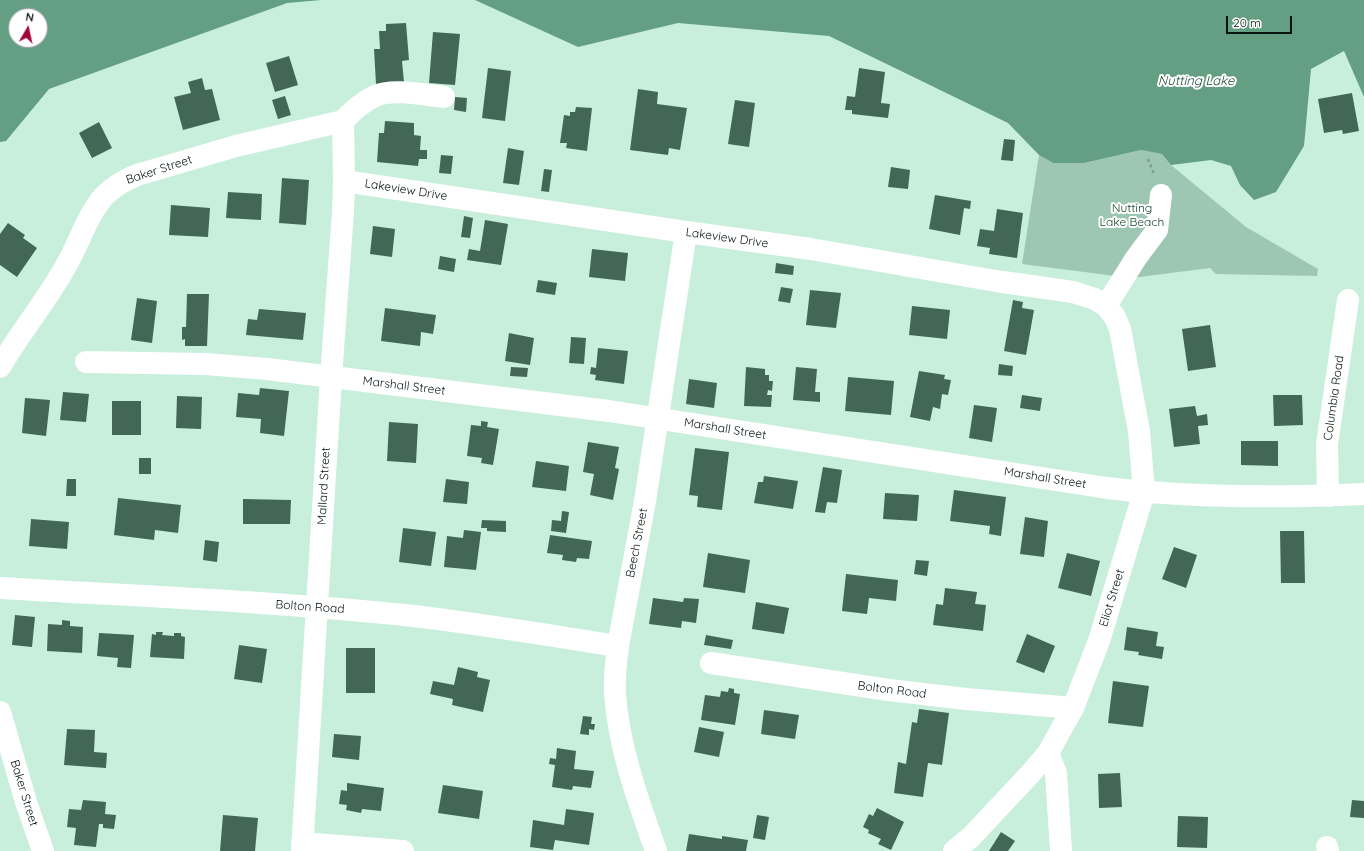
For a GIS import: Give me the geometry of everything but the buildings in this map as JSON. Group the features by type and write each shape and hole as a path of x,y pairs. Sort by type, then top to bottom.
{"street":[{"path":"343,121 357,107 377,96 388,93 444,97"},
{"name":"Mallard Street","path":"302,847 331,377 343,212 343,121"},
{"name":"Baker Street","path":"0,368 16,341 63,271 88,220 104,197 114,187 137,175 236,146 343,121"},
{"name":"Lakeview Drive","path":"344,180 686,232 811,249 996,281 1074,292 1095,299 1106,306"},
{"path":"1106,306 1136,258 1157,230 1161,195"},
{"name":"Beech Street","path":"656,851 631,779 618,721 615,694 615,669 645,501 686,232"},
{"name":"Columbia Road","path":"1328,496 1327,444 1348,300"},
{"name":"Eliot Street","path":"954,851 971,837 1031,773 1048,753 1062,730 1073,708 1099,641 1144,492 1139,431 1120,329 1115,317 1106,306"},
{"name":"Marshall Street","path":"86,362 206,364 267,369 609,410 658,419 1107,488 1144,492 1182,495 1258,497 1364,494"},
{"name":"Bolton Road","path":"0,588 317,607 449,620 618,646"},
{"name":"Bolton Road","path":"712,663 889,690 1073,708"},
{"name":"Baker Street","path":"0,712 26,802 43,851"},
{"path":"1048,753 1056,773 1061,851"},
{"path":"302,847 403,851"}],"green space":[{"name":"Nutting Lake Beach","path":"1141,150 1162,154 1171,165 1246,227 1318,269 1317,276 1216,274 1210,268 1131,278 1022,264 1039,155 1053,163 1084,163"}],"water":[{"path":"0,0 321,0 287,3 49,89 6,141 0,142"},
{"name":"Nutting Lake","path":"475,0 1364,0 1364,97 1344,51 1311,69 1304,146 1276,192 1254,200 1240,185 1231,166 1211,160 1171,165 1162,154 1141,150 1084,163 1053,163 1039,155 1008,123 829,36 678,23 578,47"}]}
